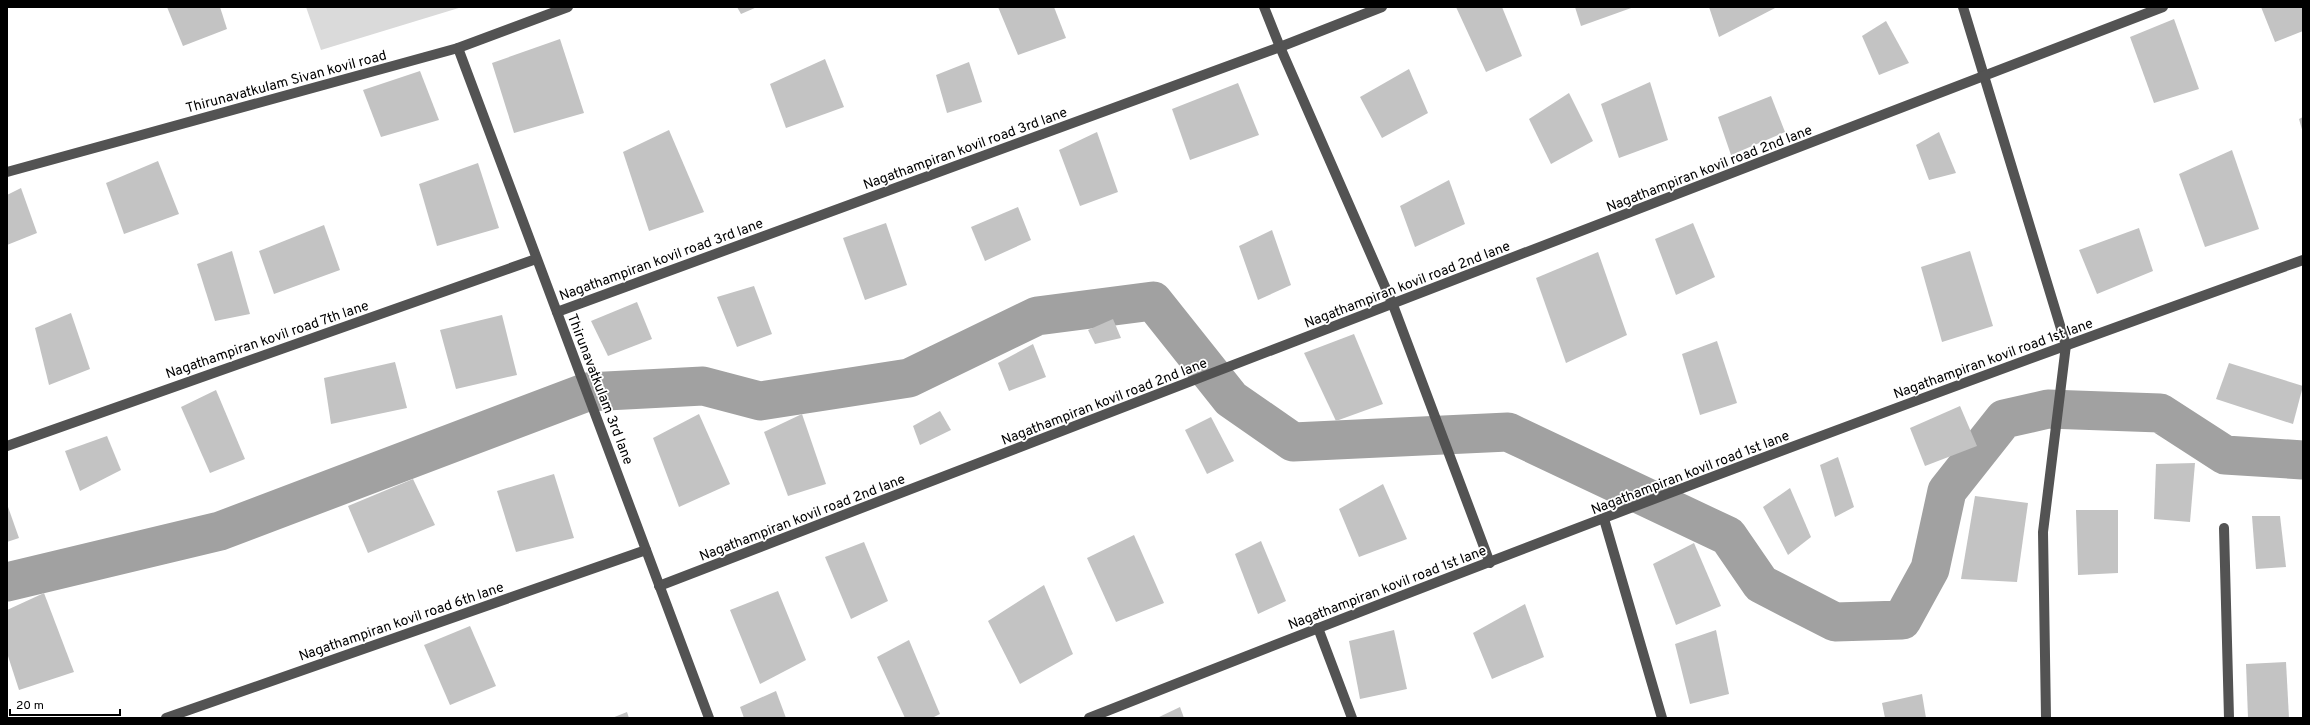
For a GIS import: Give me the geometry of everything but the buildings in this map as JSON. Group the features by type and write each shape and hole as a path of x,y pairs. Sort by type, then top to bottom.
{"street":[{"name":"Thirunavatkulam Sivan kovil road","path":"7,172 458,48 568,7"},
{"path":"1264,7 1280,47 1393,305 1490,563"},
{"name":"Nagathampiran kovil road 3rd lane","path":"557,312 1280,47 1382,7"},
{"path":"1963,7 2066,344 2043,532 2046,718"},
{"name":"Nagathampiran kovil road 2nd lane","path":"659,586 1393,305 2163,7"},
{"name":"Thirunavatkulam 3rd lane","path":"458,48 709,718"},
{"name":"Nagathampiran kovil road 7th lane","path":"7,446 536,259"},
{"name":"Nagathampiran kovil road 1st lane","path":"1089,718 1318,628 2066,344 2303,260"},
{"path":"1604,519 1662,718"},
{"path":"2224,528 2229,718"},
{"name":"Nagathampiran kovil road 6th lane","path":"166,718 646,550"},
{"path":"1318,628 1352,718"}],"shaded area":[{"path":"306,7 462,7 321,50"}],"waterway":[{"path":"7,582 220,531 587,392 703,386 760,401 909,378 1037,316 1153,301 1231,399 1293,442 1508,432 1728,536 1761,584 1835,622 1902,620 1930,569 1947,491 2004,419 2048,409 2160,413 2225,455 2303,460"}]}
